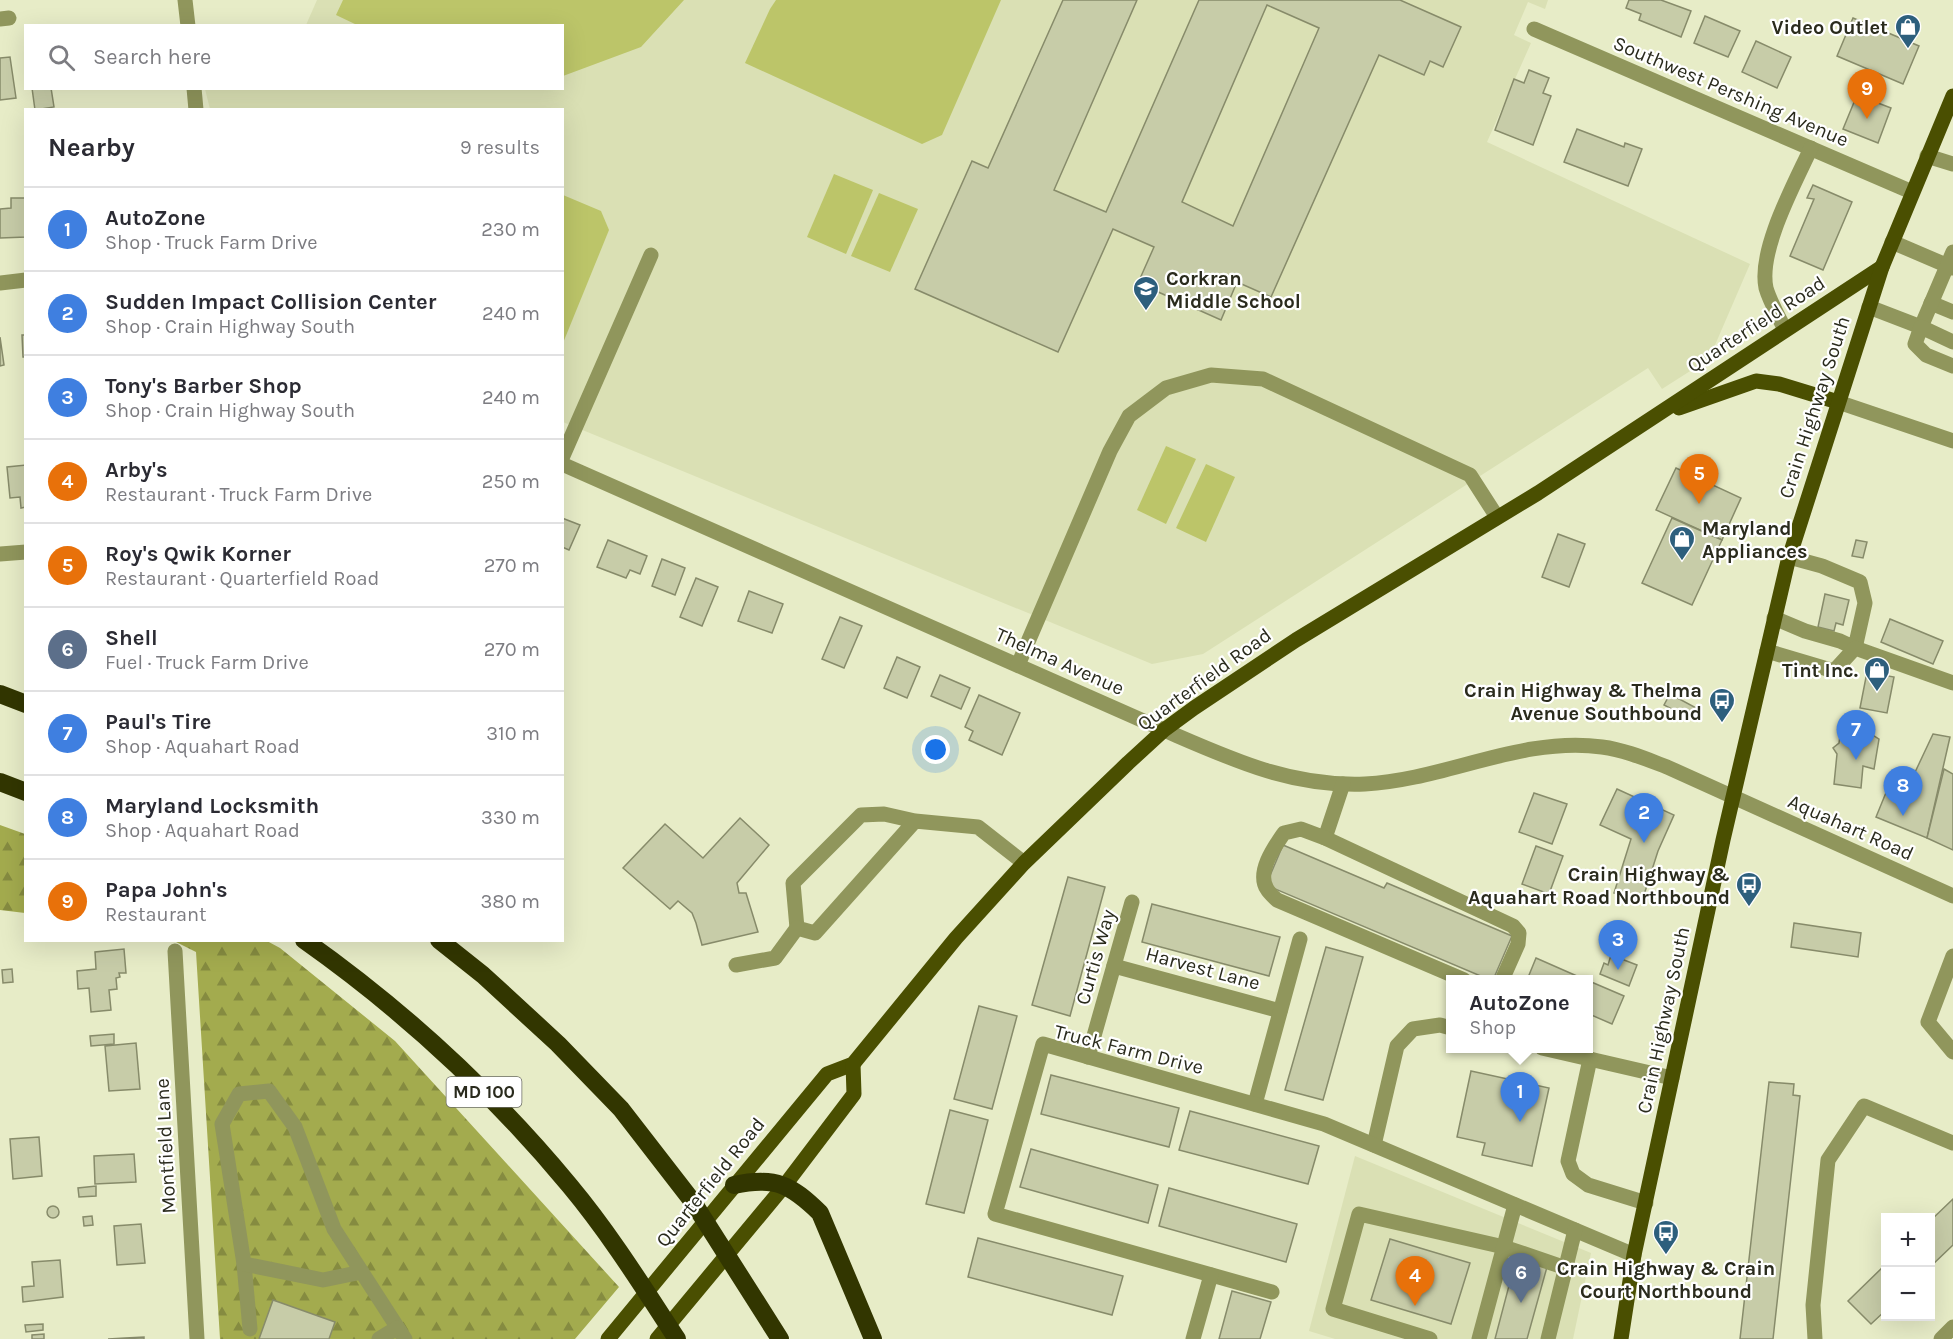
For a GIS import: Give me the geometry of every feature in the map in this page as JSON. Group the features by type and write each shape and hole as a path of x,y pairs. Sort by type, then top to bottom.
{"highway":[{"path":"0,694 24,703"},
{"path":"0,782 24,792"},
{"path":"0,787 24,793"},
{"name":"MD 100","path":"307,942 428,1037 497,1104 571,1187 634,1273 677,1339"},
{"path":"442,942 483,975 558,1044 621,1109 693,1202 780,1339"},
{"path":"734,1185 752,1181 785,1185 804,1197 820,1213 873,1339"}],"main road":[{"name":"Crain Highway South","path":"1621,1339 1634,1255 1732,797 1789,557 1881,267 1953,96"},
{"name":"Quarterfield Road","path":"608,1339 826,1074 853,1064 956,938 1024,863 1164,730 1219,689 1538,493 1881,267"},
{"name":"Quarterfield Road","path":"1653,417 1756,381 1779,384 1838,402"},
{"path":"657,1339 785,1185 854,1094 853,1064"}],"street":[{"path":"185,0 188,24"},
{"name":"Southwest Pershing Avenue","path":"1534,29 1912,192"},
{"path":"194,90 196,108"},
{"path":"1785,330 1767,290 1765,274 1771,242 1811,148"},
{"path":"1927,156 1953,164"},
{"path":"1892,242 1951,262 1931,303 1915,344 1926,355 1953,366"},
{"path":"564,453 651,255"},
{"path":"0,283 24,280"},
{"path":"1931,303 1953,312"},
{"path":"1869,307 1953,342"},
{"path":"1018,665 1110,451 1129,416 1166,388 1211,375 1263,379 1470,475 1497,517"},
{"path":"1838,402 1953,441"},
{"name":"Thelma Avenue","path":"564,465 1230,759 1273,774 1304,781 1343,784 1388,782 1515,752 1555,747 1603,747 1637,755 1668,767 1732,797"},
{"path":"0,554 24,552"},
{"path":"1767,651 1834,671 1854,648 1865,603 1860,582 1822,566 1789,557"},
{"path":"1774,618 1953,683"},
{"path":"1325,838 1343,784"},
{"name":"Aquahart Road","path":"1732,797 1953,896"},
{"path":"736,965 775,958 797,928 793,883 861,815 884,814 915,821 978,827 1024,863"},
{"path":"797,928 815,933 915,821"},
{"path":"1452,975 1277,900 1267,889 1264,878 1270,852 1284,832 1301,829 1325,838 1513,926 1519,933 1518,944 1504,975"},
{"name":"Curtis Way","path":"1088,1057 1132,902"},
{"path":"1255,1104 1300,939"},
{"name":"Montfield Lane","path":"176,951 197,1339"},
{"path":"1953,956 1928,1022 1953,1052"},
{"name":"Harvest Lane","path":"1114,966 1280,1011"},
{"path":"1374,1145 1397,1046 1413,1029 1446,1027"},
{"name":"Truck Farm Drive","path":"1272,1292 995,1214 1043,1044 1324,1124 1634,1255"},
{"path":"1564,1053 1672,1078"},
{"path":"1590,1059 1568,1161 1570,1167 1573,1173 1588,1185 1646,1203"},
{"path":"249,1329 244,1264 222,1124 240,1094 268,1091 295,1127 334,1229 401,1334 380,1339"},
{"path":"1815,1339 1813,1305 1828,1160 1864,1106 1953,1143"},
{"path":"1479,1339 1515,1204"},
{"path":"1430,1339 1333,1309 1359,1214 1504,1247 1566,1268"},
{"path":"1548,1339 1575,1230"},
{"path":"244,1264 323,1280 362,1272"},
{"path":"1193,1339 1211,1275"},
{"path":"1941,1339 1953,1327"}],"shaded area":[{"name":"Corkran Middle School","path":"317,0 1548,0 1545,9 1528,2 1514,35 1531,43 1487,142 1750,264 1709,359 1662,389 1648,368 1203,654 1152,664 564,422 564,108 210,108 205,90 564,90 564,24 306,24"},
{"path":"1355,1156 1591,1253 1573,1339 1335,1339 1309,1331"}],"green space":[{"path":"343,0 684,0 641,47 564,76 564,24 355,24 336,15"},
{"path":"776,0 1001,0 942,135 922,144 745,63"},
{"path":"834,174 873,190 846,254 807,237"},
{"path":"879,193 918,209 890,272 851,256"},
{"path":"564,195 601,211 609,230 564,341"},
{"path":"1166,446 1196,459 1166,524 1137,510"},
{"path":"1206,464 1235,477 1206,542 1176,528"},
{"path":"0,825 24,834 24,913 0,910"},
{"path":"176,942 269,942 280,948 395,1041 619,1287 575,1339 220,1339 196,952"}],"building":[{"path":"1063,0 1137,0 1054,190 1106,212 1199,0 1400,0 1461,27 1443,67 1430,61 1424,75 1379,55 1271,297 1237,282 1221,320 1138,283 1154,247 1113,229 1058,352 915,289 972,161 988,168","holes":["1267,5 1319,28 1233,226 1182,202"]},
{"path":"1629,0 1661,0 1691,11 1681,37 1639,20 1641,14 1626,8"},
{"path":"1705,16 1740,31 1728,57 1694,43"},
{"path":"1853,18 1919,46 1903,84 1837,56"},
{"path":"1756,41 1791,57 1777,88 1742,72"},
{"path":"10,57 16,98 0,100 0,58"},
{"path":"1529,70 1549,78 1543,93 1551,96 1533,145 1495,130 1514,79 1524,83"},
{"path":"32,90 51,90 54,107 35,108"},
{"path":"1857,95 1891,108 1878,143 1843,129"},
{"path":"1577,129 1624,147 1625,143 1642,149 1628,186 1564,162"},
{"path":"1813,185 1852,202 1823,270 1790,256 1814,199 1807,198"},
{"path":"11,198 24,198 24,237 0,238 0,209 11,208"},
{"path":"22,335 24,335 24,357"},
{"path":"0,337 4,365 0,366"},
{"path":"24,465 24,507 21,508 20,497 10,498 7,467"},
{"path":"1676,468 1741,498 1722,540 1656,510"},
{"name":"Maryland Appliances","path":"1672,518 1722,540 1692,605 1642,583"},
{"path":"564,519 580,525 569,550 564,548"},
{"path":"1558,534 1585,544 1569,587 1542,577"},
{"path":"608,540 647,556 640,574 630,570 626,578 597,567"},
{"path":"1856,540 1867,542 1863,558 1852,556"},
{"path":"662,559 685,568 675,595 652,586"},
{"path":"696,578 718,587 702,626 680,617"},
{"path":"749,591 783,604 772,633 738,621"},
{"path":"1825,594 1849,600 1843,625 1836,623 1834,631 1818,627"},
{"path":"840,617 862,626 844,668 822,659"},
{"path":"1890,619 1943,641 1933,664 1881,642"},
{"path":"897,657 920,667 907,698 884,688"},
{"name":"Tint Inc.","path":"1867,672 1894,677 1887,713 1860,708"},
{"path":"940,675 970,688 961,709 931,696"},
{"path":"1670,694 1700,710 1694,721 1664,705"},
{"path":"979,695 1020,713 1002,755 969,740 973,731 965,727"},
{"path":"1849,720 1879,739 1874,769 1863,766 1861,788 1834,784 1837,754 1833,748 1839,743 1842,721"},
{"path":"1933,734 1950,737 1927,838 1876,817 1892,778 1909,785"},
{"path":"1944,769 1953,774 1953,850 1927,838"},
{"path":"1617,789 1674,815 1658,851 1642,901 1614,893 1631,839 1600,825"},
{"path":"1534,793 1567,804 1552,844 1519,832"},
{"path":"740,818 769,845 737,883 739,893 746,893 758,932 702,945 692,913 678,901 670,909 623,868 665,824 703,858"},
{"path":"1283,845 1384,888 1387,883 1512,936 1495,975 1478,975 1266,885"},
{"path":"1536,846 1563,856 1549,894 1522,884"},
{"path":"1068,877 1105,887 1070,1016 1032,1005"},
{"path":"1152,904 1280,937 1269,976 1142,942"},
{"path":"1794,923 1861,933 1858,957 1791,947"},
{"path":"1326,947 1363,957 1323,1100 1285,1090"},
{"path":"124,949 126,973 119,973 120,977 116,978 117,989 109,990 111,1010 91,1012 89,988 78,989 77,971 96,969 95,952"},
{"path":"1611,955 1637,965 1629,986 1600,974 1604,963 1608,965"},
{"path":"1536,958 1575,975 1529,975"},
{"path":"12,969 13,982 3,983 2,970"},
{"path":"1593,983 1624,996 1612,1024 1593,1016"},
{"path":"979,1006 1017,1016 992,1109 954,1099"},
{"path":"114,1034 114,1044 91,1046 90,1036"},
{"path":"136,1043 140,1089 109,1091 105,1046"},
{"path":"1471,1071 1549,1088 1532,1166 1482,1155 1485,1143 1457,1137"},
{"path":"1051,1075 1179,1108 1169,1147 1041,1114"},
{"path":"1769,1082 1794,1084 1793,1095 1800,1096 1773,1339 1740,1339"},
{"path":"950,1110 988,1120 964,1213 926,1204"},
{"path":"1190,1111 1319,1146 1308,1184 1179,1150"},
{"path":"39,1137 42,1176 13,1179 10,1139"},
{"path":"1031,1149 1158,1185 1148,1223 1020,1187"},
{"path":"134,1154 136,1182 95,1184 94,1156"},
{"path":"96,1186 96,1196 79,1197 78,1188"},
{"path":"1169,1188 1297,1224 1286,1262 1159,1226"},
{"path":"1953,1199 1953,1245 1935,1262 1935,1216"},
{"path":"55,1206 59,1212 55,1218 51,1218 47,1210"},
{"path":"92,1216 93,1225 84,1226 83,1217"},
{"path":"141,1224 145,1263 117,1265 114,1226"},
{"path":"978,1238 1123,1276 1112,1315 968,1277"},
{"path":"1390,1239 1470,1263 1451,1324 1371,1300"},
{"path":"1516,1259 1547,1267 1527,1339 1495,1339"},
{"path":"60,1260 63,1297 23,1302 22,1287 34,1286 32,1262"},
{"path":"1881,1269 1881,1315 1871,1324 1848,1301"},
{"path":"1232,1291 1271,1302 1260,1339 1219,1339"},
{"path":"273,1300 335,1322 329,1339 259,1339"},
{"path":"43,1324 43,1330 26,1332 25,1325"},
{"path":"44,1334 44,1339 32,1339 32,1335"},
{"path":"144,1337 144,1339 108,1339 125,1338"}],"place":[{"name":"Video Outlet","path":"1908,50"},
{"name":"Papa John's","path":"1867,119"},
{"name":"Corkran Middle School","path":"1146,312"},
{"name":"Roy's Qwik Korner","path":"1699,504"},
{"name":"Maryland Appliances","path":"1682,562"},
{"name":"Tint Inc.","path":"1877,693"},
{"name":"Crain Highway & Thelma Avenue Southbound","path":"1722,724"},
{"name":"Paul's Tire","path":"1856,760"},
{"name":"Maryland Locksmith","path":"1903,816"},
{"name":"Sudden Impact Collision Center","path":"1644,843"},
{"name":"Crain Highway & Aquahart Road Northbound","path":"1749,908"},
{"name":"Tony's Barber Shop","path":"1618,970"},
{"name":"AutoZone","path":"1520,1122"},
{"name":"Crain Highway & Crain Court Northbound","path":"1666,1256"},
{"name":"Shell","path":"1521,1303"},
{"name":"Arby's","path":"1415,1306"}]}
